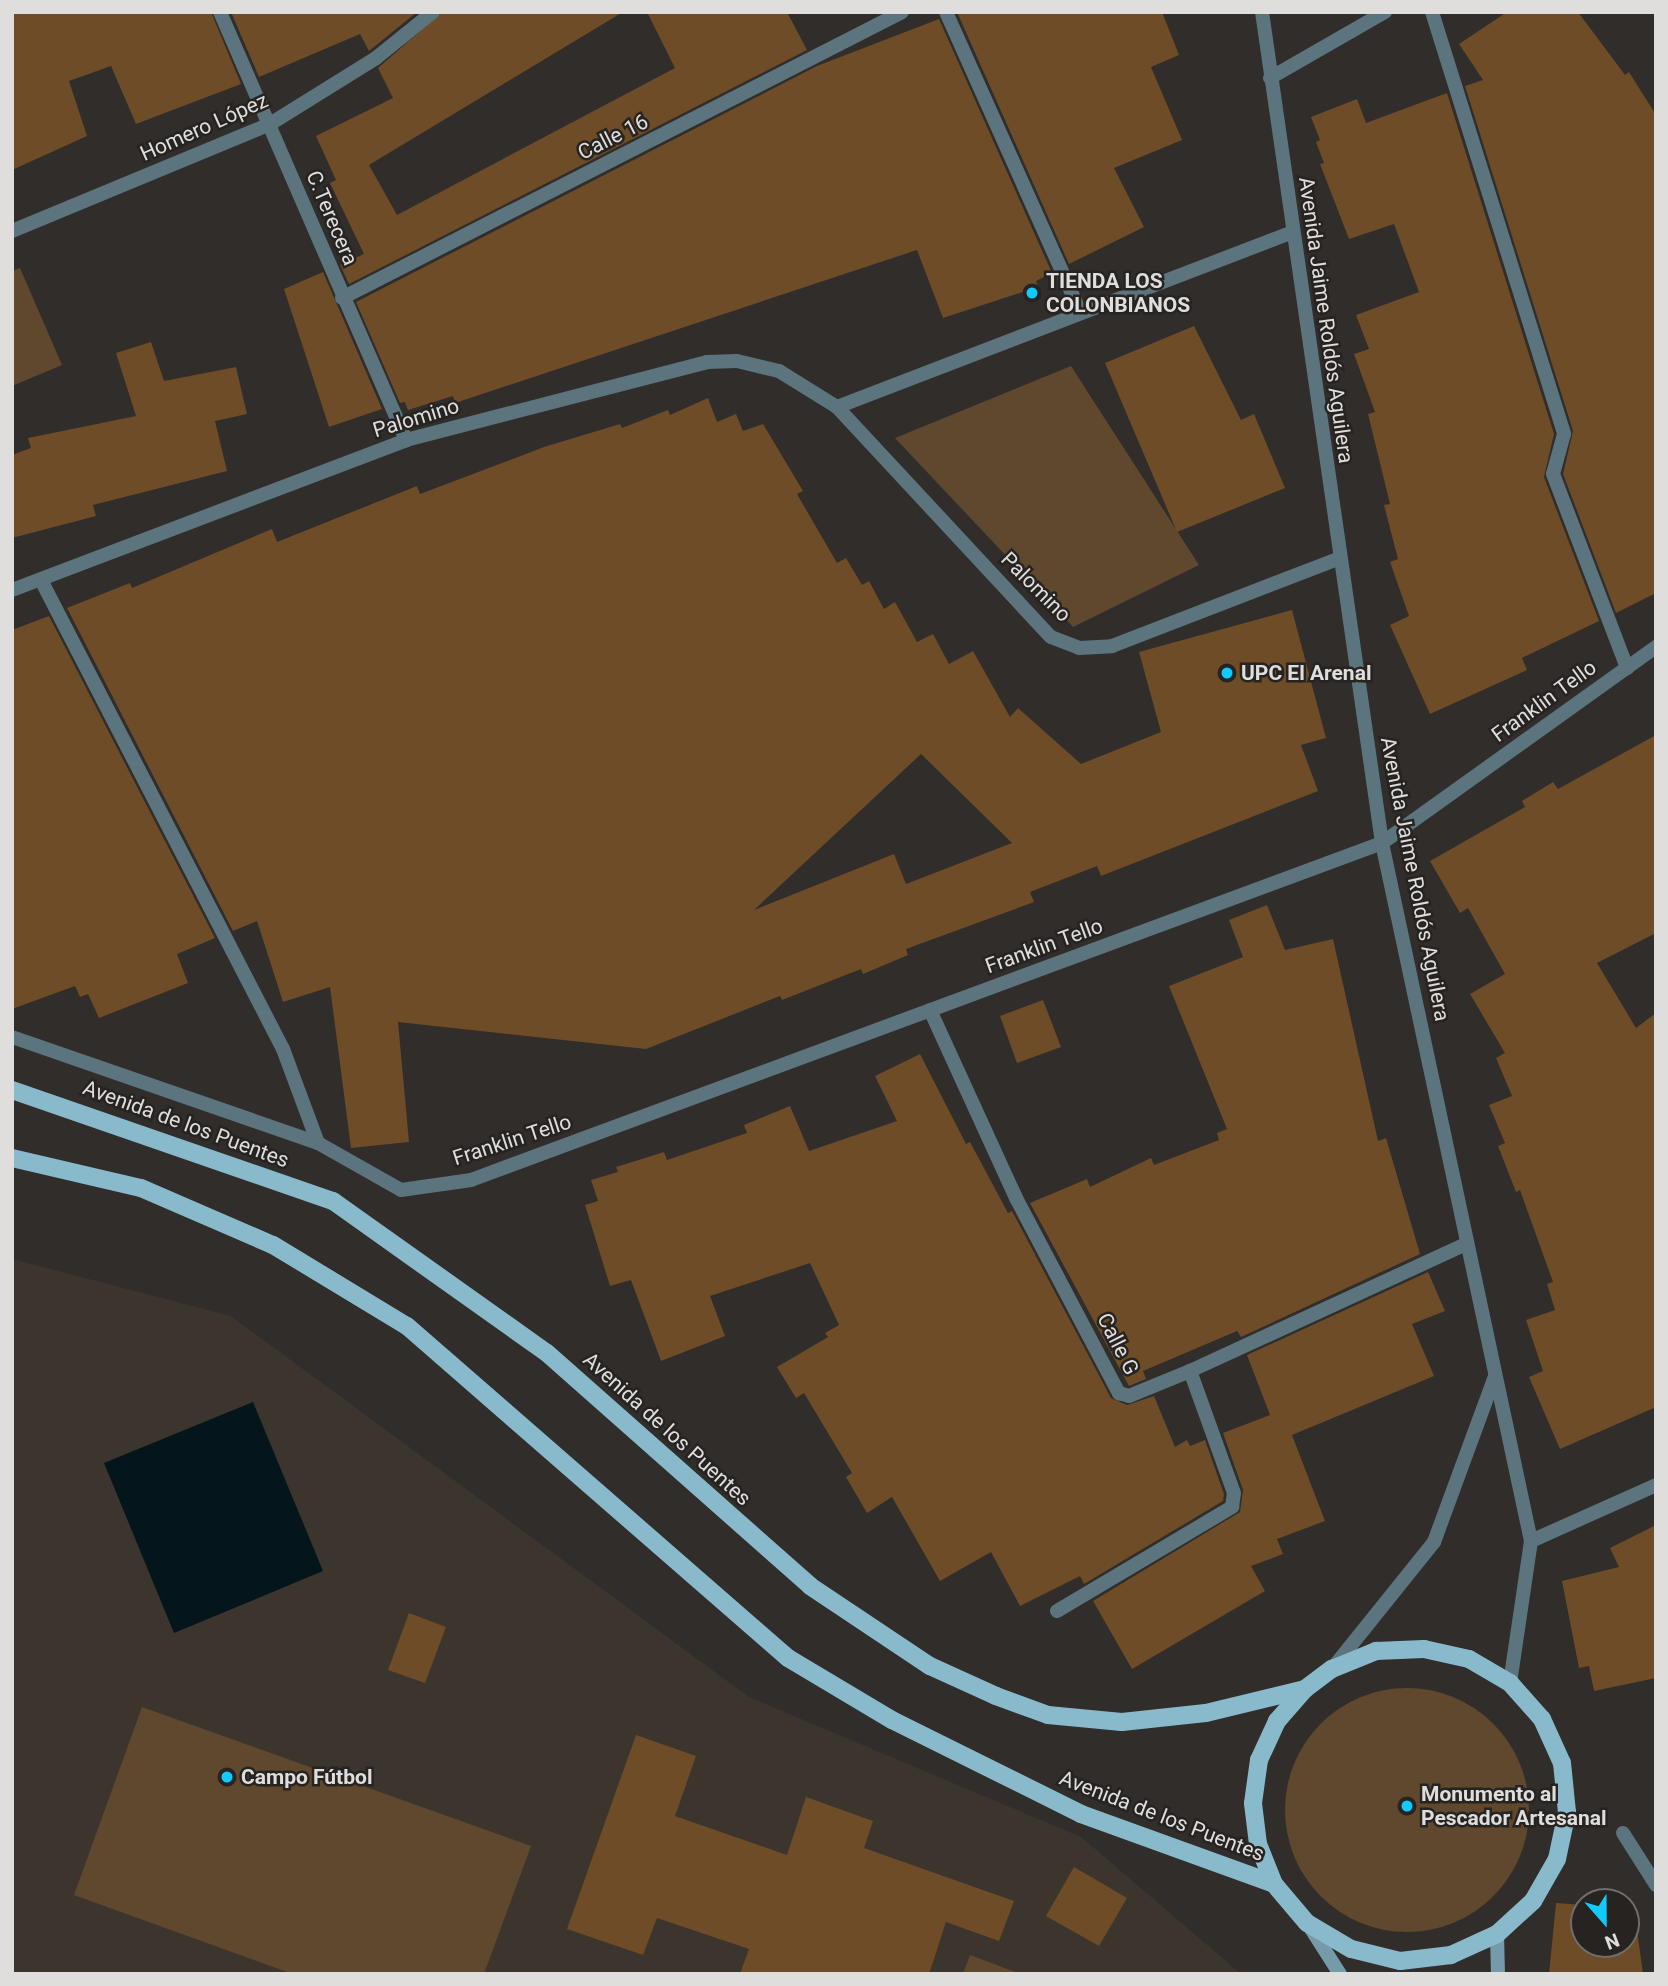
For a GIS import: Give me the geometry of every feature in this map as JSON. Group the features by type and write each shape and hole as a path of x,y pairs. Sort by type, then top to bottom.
{"main road":[{"name":"Avenida de los Puentes","path":"12,1090 333,1201 547,1353 810,1586 952,1676 1048,1715 1122,1722 1206,1713 1304,1689"},
{"name":"Avenida de los Puentes","path":"12,1158 141,1188 273,1245 407,1326 788,1658 891,1720 1081,1814 1274,1884"},
{"path":"1307,1923 1351,1949 1400,1961 1451,1955 1497,1934 1533,1901 1557,1859 1567,1812 1562,1763 1542,1719 1510,1683 1469,1659 1423,1648 1376,1651 1332,1669 1304,1689 1277,1721 1259,1760 1253,1802 1258,1844 1274,1884 1307,1923 1340,1974"},
{"path":"1497,1934 1497,1974"}],"street":[{"name":"C.Terecera","path":"220,12 406,440"},
{"name":"Homero López","path":"12,231 270,124 376,58 433,12"},
{"name":"Calle 16","path":"342,298 902,12"},
{"path":"946,12 1080,313"},
{"name":"Avenida Jaime Roldós Aguilera","path":"1262,12 1382,843 1531,1541 1510,1683"},
{"path":"1270,78 1385,12"},
{"path":"1432,12 1564,434 1553,474 1627,667"},
{"path":"837,407 1292,232"},
{"name":"Palomino","path":"12,590 406,440 707,362 737,361 779,371 837,407 1051,637 1079,648 1112,646 1340,558"},
{"path":"41,580 283,1049 318,1143"},
{"name":"Franklin Tello","path":"318,1143 401,1190 471,1180 1382,843 1656,647"},
{"name":"Calle G","path":"930,1010 1016,1198 1112,1386 1129,1395 1190,1371 1466,1244"},
{"path":"12,1037 318,1143"},
{"path":"1057,1611 1231,1507 1234,1493 1190,1371"},
{"path":"1332,1669 1434,1542 1496,1374"},
{"path":"1531,1541 1656,1485"},
{"path":"1623,1833 1656,1885"}],"shaded area":[{"path":"20,268 62,365 12,386 12,271"},
{"path":"1071,366 1199,565 1073,627 895,438"},
{"path":"12,1259 231,1316 749,1697 1081,1837 1241,1974 12,1974"},
{"path":"253,1402 323,1571 174,1633 104,1463"},
{"path":"1407,1688 1431,1691 1453,1698 1475,1709 1493,1724 1508,1742 1519,1764 1526,1786 1529,1810 1526,1834 1519,1856 1508,1878 1493,1896 1475,1911 1453,1922 1431,1929 1407,1932 1383,1929 1361,1922 1339,1911 1321,1896 1306,1878 1295,1856 1288,1834 1285,1810 1288,1786 1295,1764 1306,1742 1321,1724 1339,1709 1361,1698 1383,1691"},
{"name":"Campo Fútbol","path":"142,1707 531,1846 484,1974 293,1974 74,1895"},
{"path":"970,1955 1021,1974 963,1974"}],"building":[{"path":"12,12 211,12 241,84 136,124 111,66 69,81 87,136 12,170"},
{"path":"231,12 417,12 369,51 360,34 259,77"},
{"path":"442,12 623,12 369,165 397,215 675,68 647,12 787,12 807,50 349,284 340,265 364,254 330,183 336,180 316,136 393,98 378,68"},
{"path":"957,12 1162,12 1179,55 1151,67 1182,140 1114,168 1144,227 1069,264"},
{"path":"1507,12 1578,12 1625,75 1629,72 1656,115 1656,593 1616,613 1563,474 1573,431 1465,86 1483,80 1459,44"},
{"path":"939,19 1052,273 1036,281 1038,287 943,318 917,250 455,403 453,396 408,410 405,402 400,403 356,302 817,66"},
{"path":"1447,93 1554,434 1544,477 1599,621 1522,658 1527,670 1430,714 1390,625 1409,616 1390,562 1398,559 1384,505 1390,504 1368,414 1375,412 1354,354 1369,349 1356,315 1419,292 1394,224 1349,239 1320,164 1324,163 1316,142 1320,140 1311,117 1357,99 1366,123"},
{"path":"323,272 382,409 329,427 284,289"},
{"path":"1194,326 1241,420 1254,414 1285,488 1177,532 1105,363"},
{"path":"151,342 164,381 236,367 247,414 215,421 227,471 93,505 96,516 12,538 12,455 31,448 28,438 136,416 116,353"},
{"path":"708,398 717,422 736,414 743,431 763,424 803,491 797,494 837,563 846,558 862,585 869,581 884,609 895,602 917,642 933,634 949,664 973,651 1010,717 1018,708 1081,764 1161,732 1139,652 1292,610 1326,738 1301,745 1318,791 1101,876 1097,866 1030,892 1034,902 906,949 908,955 863,974 861,969 782,1000 780,996 646,1049 398,1022 409,1142 351,1148 330,987 283,1002 257,921 233,931 67,608 130,583 132,588 272,529 277,542 417,486 420,494 544,447 620,424 622,428 668,410 670,415","holes":["921,754 1012,843 906,884 894,854 754,910"]},
{"path":"49,616 215,938 177,954 188,983 99,1018 88,994 80,997 75,986 12,1009 12,630"},
{"path":"1656,735 1656,933 1597,963 1636,1028 1656,1013 1656,1407 1560,1449 1529,1377 1543,1371 1526,1320 1555,1310 1547,1284 1553,1282 1520,1190 1516,1192 1498,1146 1505,1143 1489,1105 1512,1096 1496,1058 1505,1053 1470,994 1505,974 1468,908 1460,913 1430,861 1525,807 1522,801 1553,782 1558,789"},
{"path":"1267,905 1285,950 1333,939 1378,1141 1386,1138 1420,1254 1241,1337 1237,1331 1143,1371 1146,1379 1129,1386 1030,1203 1087,1179 1090,1187 1151,1158 1154,1165 1219,1140 1217,1133 1227,1129 1169,986 1243,957 1229,920"},
{"path":"1043,1000 1061,1047 1017,1063 1000,1016"},
{"path":"920,1054 966,1144 970,1142 1008,1213 1012,1211 1111,1398 1127,1405 1154,1396 1175,1447 1187,1440 1190,1446 1205,1440 1224,1494 1223,1501 1084,1584 1080,1576 1020,1606 991,1552 940,1581 892,1497 867,1513 846,1477 852,1473 804,1393 796,1398 777,1367 828,1337 825,1333 839,1325 810,1263 710,1296 725,1336 661,1361 631,1280 610,1286 585,1205 598,1201 591,1180 618,1172 616,1167 664,1152 667,1160 747,1133 744,1125 790,1106 809,1151 897,1121 875,1076"},
{"path":"1428,1272 1445,1311 1412,1324 1434,1376 1292,1435 1325,1521 1277,1539 1283,1554 1251,1566 1265,1591 1132,1669 1093,1601 1240,1512 1243,1490 1223,1433 1270,1415 1247,1355"},
{"path":"1656,1525 1656,1678 1594,1691 1589,1666 1579,1668 1562,1581 1619,1567 1610,1548"},
{"path":"409,1613 446,1627 425,1683 388,1670"},
{"path":"636,1735 696,1756 675,1816 787,1855 806,1797 873,1821 864,1848 1014,1901 999,1941 946,1922 929,1974 740,1974 749,1949 657,1918 643,1955 567,1929"},
{"path":"1074,1867 1127,1898 1099,1946 1046,1916"},
{"path":"1556,1903 1570,1904 1570,1958 1640,1958 1640,1952 1643,1974 1549,1974"}],"place":[{"name":"TIENDA LOS COLONBIANOS","path":"1032,293"},
{"name":"UPC El Arenal","path":"1227,673"},
{"name":"Campo Fútbol","path":"227,1777"},
{"name":"Monumento al Pescador Artesanal","path":"1407,1806"}]}
